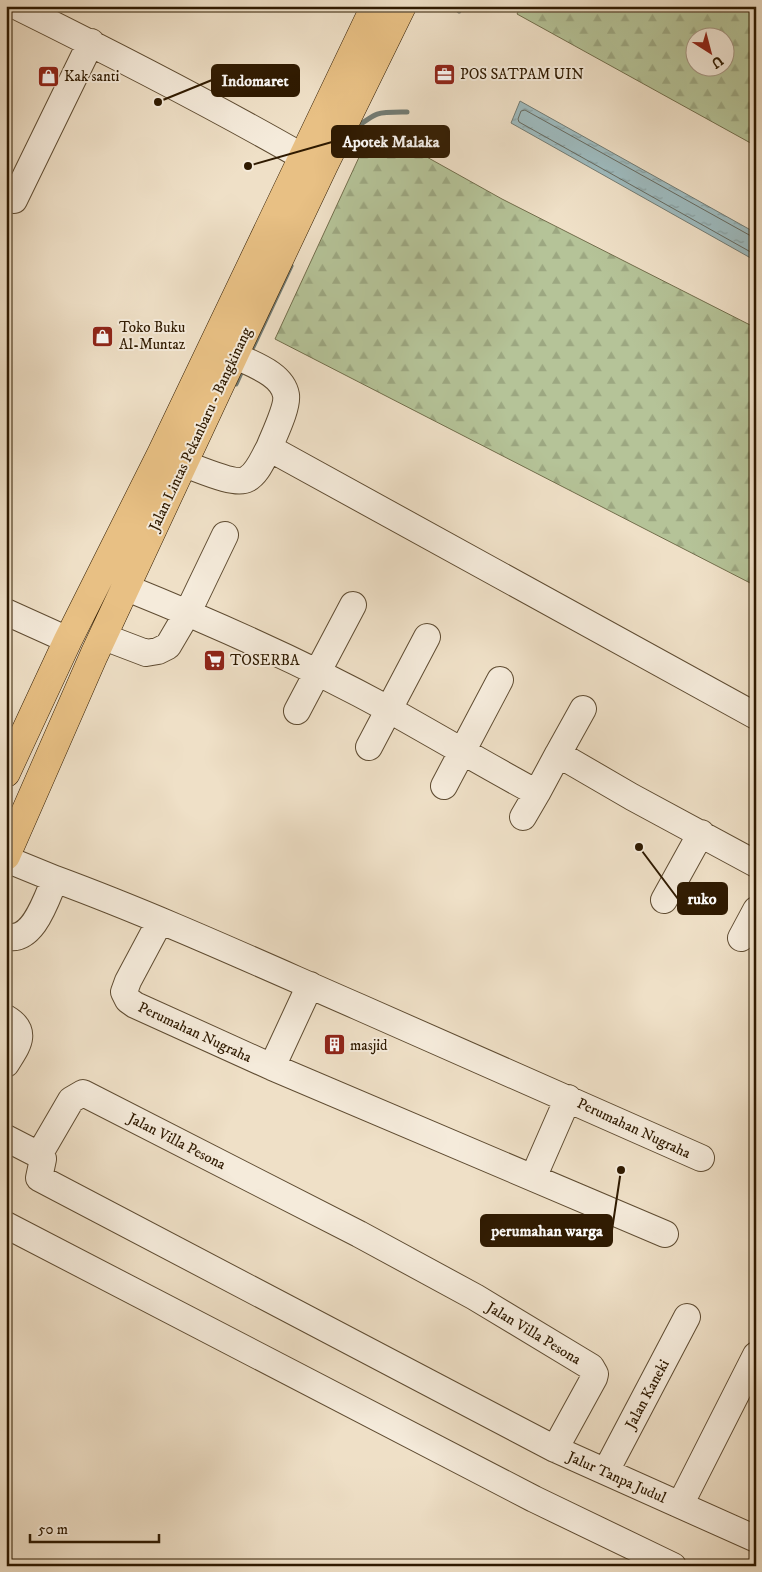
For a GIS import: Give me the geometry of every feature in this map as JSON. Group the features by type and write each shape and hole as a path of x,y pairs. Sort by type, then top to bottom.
{"highway":[{"name":"Jalan Lintas Pekanbaru - Bangkinang","path":"6,773 68,640 161,454 375,6"},
{"name":"Jalan Lintas Pekanbaru - Bangkinang","path":"6,857 104,637 234,355 402,6"}],"street":[{"path":"16,6 49,13 90,42 232,116 303,158"},
{"path":"14,200 90,42"},
{"path":"184,464 233,481 246,480 255,472 269,448 287,396 282,384 275,376 234,355"},
{"path":"269,448 756,716"},
{"path":"104,637 146,653 158,651 168,646 188,612 226,535"},
{"path":"127,588 188,612 317,673 388,709 536,793"},
{"path":"297,711 353,605"},
{"path":"6,612 68,640"},
{"path":"369,747 427,637"},
{"path":"444,786 500,680"},
{"path":"523,816 583,710"},
{"path":"558,754 632,797 756,864"},
{"path":"664,900 701,833"},
{"path":"6,857 55,879 160,921"},
{"path":"6,936 12,938 25,934 36,921 55,879"},
{"path":"741,938 756,910"},
{"name":"Perumahan Nugraha","path":"665,1234 272,1067 135,1005 128,1000 124,992 128,981 160,921 568,1098 701,1158"},
{"path":"272,1067 310,986"},
{"path":"6,1064 19,1040 20,1033 16,1026 8,1019"},
{"name":"Jalan Villa Pesona","path":"83,1093 314,1210 475,1297 594,1370 594,1378 554,1449 39,1178 43,1159 39,1155 70,1100 83,1093"},
{"name":"Perumahan Nugraha","path":"532,1178 568,1098"},
{"path":"6,1138 39,1155"},
{"path":"6,1225 525,1495 674,1566"},
{"name":"Jalan Kaneki","path":"606,1471 687,1317"},
{"name":"Jalur Tanpa Judul","path":"680,1505 756,1355"},
{"name":"Jalur Tanpa Judul","path":"554,1449 680,1505 754,1535"}],"green space":[{"path":"521,6 756,6 756,146 517,14"},
{"path":"373,127 502,199 756,328 756,586 275,339"}],"water":[{"path":"520,101 756,233 756,261 511,123"}],"waterway":[{"path":"459,11 461,6"},
{"path":"354,129 378,114 407,112"},
{"path":"253,347 291,266"},
{"path":"236,384 241,373"}],"place":[{"name":"POS SATPAM UIN","path":"444,74"},
{"name":"Kak santi","path":"48,76"},
{"name":"Indomaret","path":"158,102"},
{"name":"Apotek Malaka","path":"248,166"},
{"name":"Toko Buku Al-Muntaz","path":"103,336"},
{"name":"TOSERBA","path":"214,660"},
{"name":"ruko","path":"639,847"},
{"name":"masjid","path":"334,1045"},
{"name":"perumahan warga","path":"621,1170"}]}
